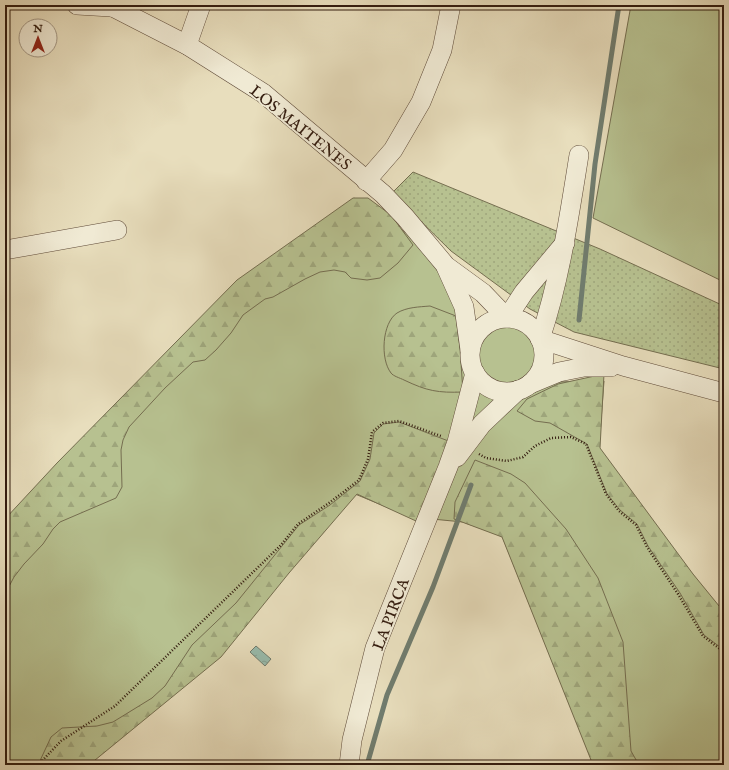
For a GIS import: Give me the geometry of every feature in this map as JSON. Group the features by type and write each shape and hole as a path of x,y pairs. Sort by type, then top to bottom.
{"street":[{"name":"LOS MAITENES","path":"77,5 110,6 188,45 264,93 383,194 446,266 483,293 507,318"},
{"path":"188,45 201,5"},
{"path":"366,181 393,150 421,102 442,50 451,5"},
{"path":"540,339 550,311 565,243 579,155"},
{"path":"5,250 117,230"},
{"path":"507,318 524,292 565,243"},
{"name":"LOS MAITENES","path":"446,266 464,307 470,351"},
{"path":"507,318 517,320 527,324 535,330 540,339 544,351 543,363 538,374 524,387 506,391 494,389 483,382 475,373 471,362 470,351 476,336 487,324 507,318"},
{"name":"LA PIRCA","path":"540,339 623,366 724,393"},
{"name":"LA PIRCA","path":"448,467 482,424 524,387 559,372 584,367 623,366"},
{"name":"LA PIRCA","path":"349,765 352,740 375,648 448,467 457,442 475,373"}],"path":[{"path":"38,765 61,742 115,706"}],"green space":[{"path":"631,5 724,5 724,282 593,218"},
{"path":"413,172 600,249 724,306 724,369 574,332 530,309 451,251 392,193"},
{"path":"353,198 368,198 391,215 413,245 398,263 380,278 367,280 351,278 345,272 334,270 320,272 273,297 265,299 243,315 231,333 216,350 205,360 193,362 165,388 129,427 123,440 121,450 122,487 116,498 60,522 14,577 5,594 5,519 57,463 237,280"},
{"path":"354,198 415,239 441,274 460,316 466,367 481,388 518,396 555,382 604,381 599,448 692,574 724,613 724,765 594,765 502,536 463,522 411,517 355,494 282,578 86,765 5,765 5,520"},
{"path":"430,306 456,316 463,392 439,392 419,387 393,375 387,367 384,342 388,325 392,318 397,313 405,310"},
{"path":"501,322 513,322 530,331 537,342 539,354 537,366 530,377 513,386 501,386 489,381 480,372 475,360 475,348 480,336 489,327"},
{"path":"604,374 600,448 693,574 724,612 724,650 704,635 680,593 648,546 637,524 620,510 607,494 587,444 550,423 535,421 517,411 527,399 558,384"},
{"path":"399,422 451,442 446,457 416,521 357,494 289,573 221,657 89,765 38,765 51,737 62,728 97,726 113,722 152,698 165,686 192,645 236,603 299,525 330,505 360,481 370,459 374,433 383,424"},
{"path":"475,460 511,474 525,483 566,529 598,578 623,642 631,751 639,765 593,765 502,537 454,519 455,502"}],"water":[{"path":"256,646 271,659 265,666 250,652"}],"waterway":[{"path":"579,320 595,164 619,5"},
{"path":"367,765 387,695 433,587 471,485"}]}
